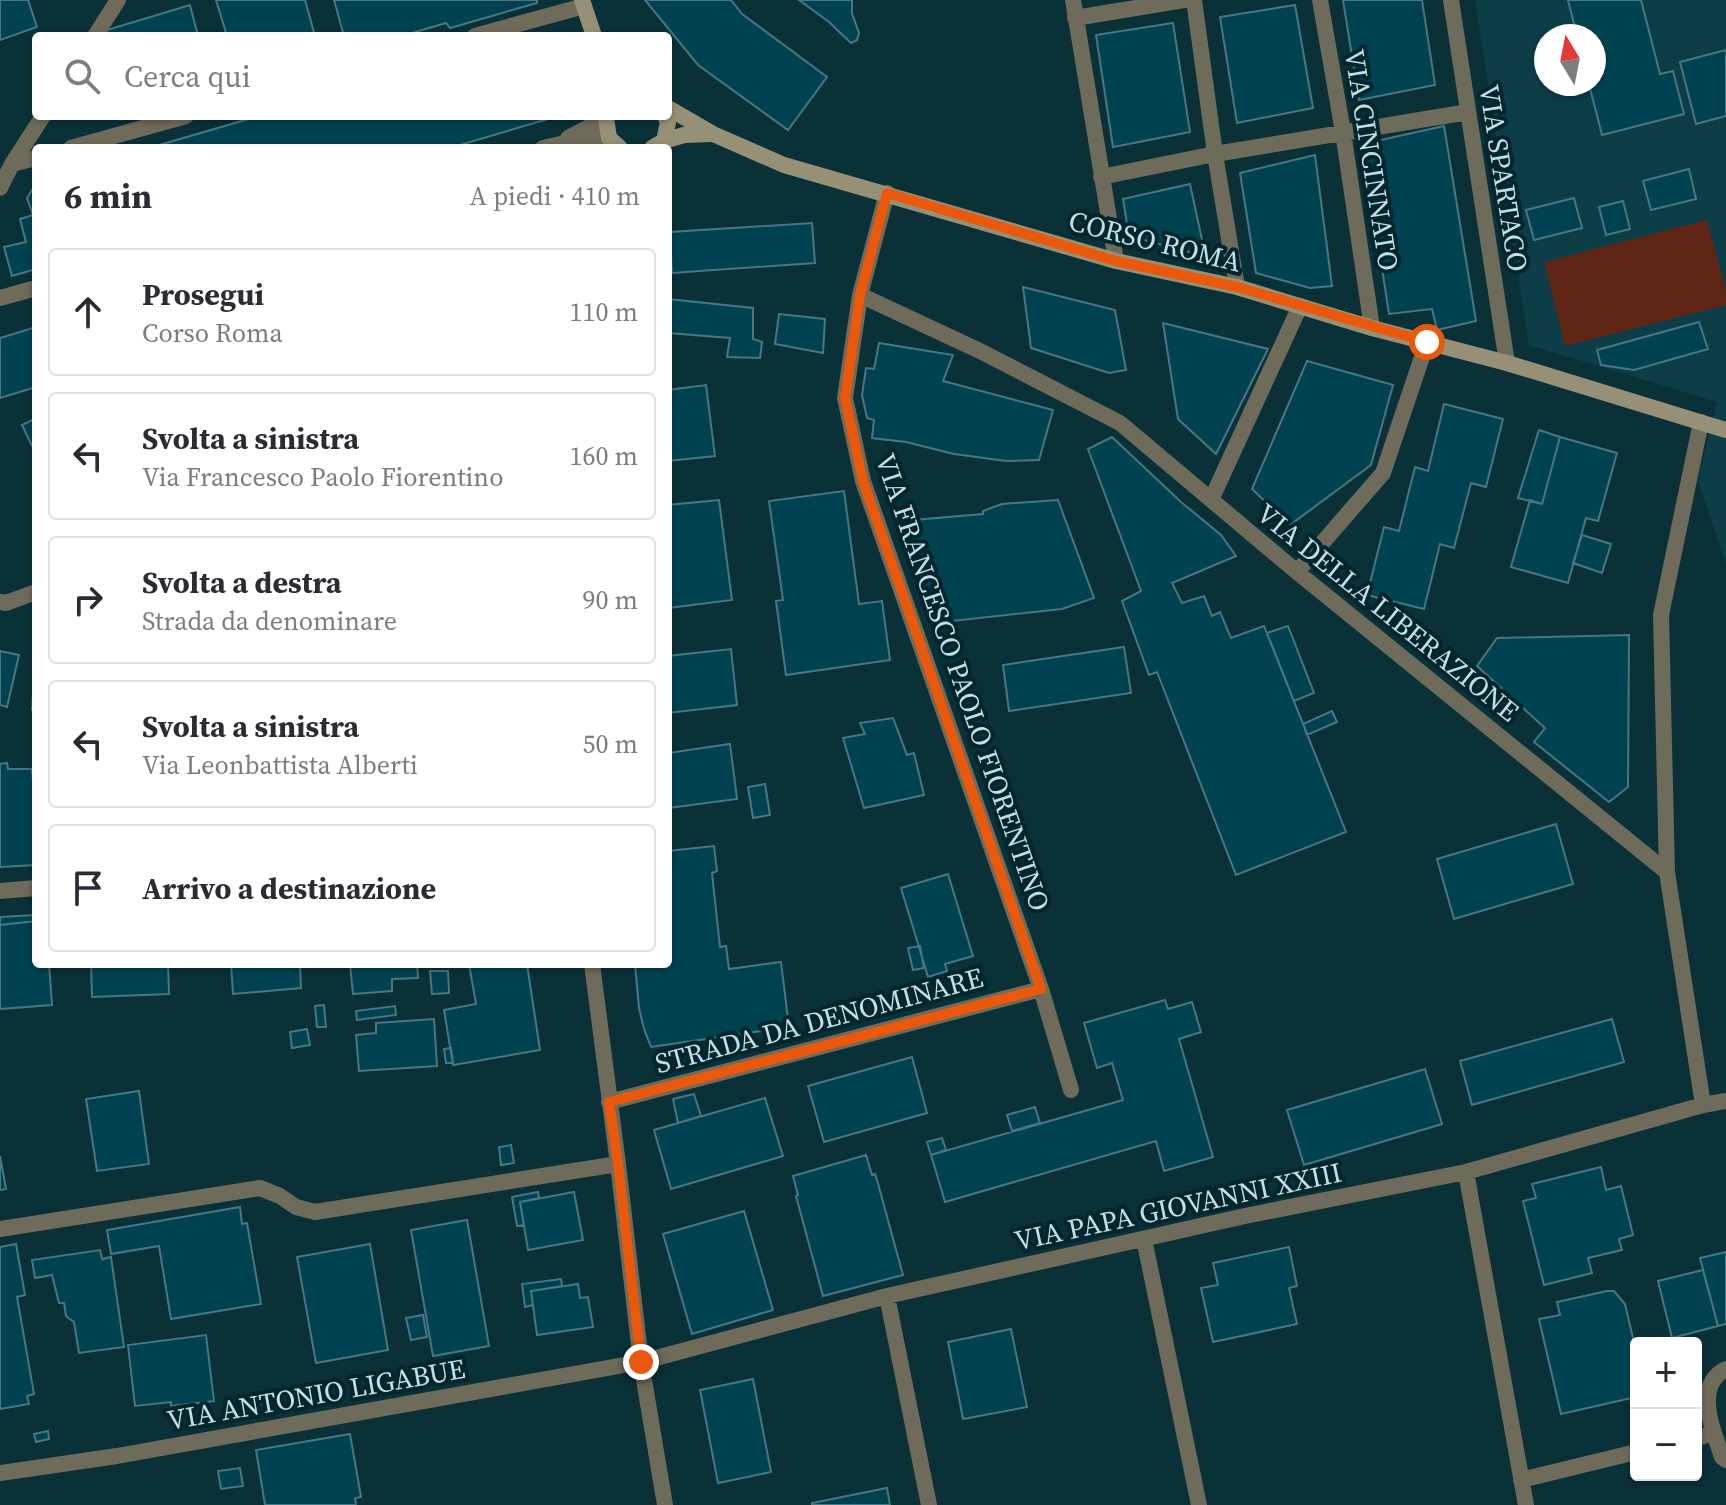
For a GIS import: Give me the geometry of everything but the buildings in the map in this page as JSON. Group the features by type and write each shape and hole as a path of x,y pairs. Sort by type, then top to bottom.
{"main road":[{"path":"583,3 593,32"},
{"name":"CORSO ROMA","path":"672,110 713,134 784,165 1116,261 1237,287 1372,328 1507,363 1726,430"},
{"path":"607,120 616,144"},
{"path":"658,144 667,120"},
{"name":"CORSO ROMA","path":"658,144 684,135 713,134"}],"street":[{"path":"98,32 118,0"},
{"path":"1073,0 1116,261"},
{"path":"1075,18 1184,0"},
{"path":"1194,0 1237,287"},
{"name":"VIA CINCINNATO","path":"1320,0 1372,328"},
{"name":"VIA SPARTACO","path":"1451,0 1507,363"},
{"path":"488,32 583,3"},
{"path":"1101,177 1215,154 1468,112"},
{"path":"0,188 40,120"},
{"path":"85,144 172,120"},
{"path":"556,144 600,120"},
{"path":"562,144 582,139 610,144"},
{"path":"12,164 32,159"},
{"name":"VIA FRANCESCO PAOLO FIORENTINO","path":"887,193 860,295 845,398 863,481 1041,989 1071,1090"},
{"path":"0,298 32,289"},
{"name":"VIA DELLA LIBERAZIONE","path":"860,295 980,351 1120,423 1297,572 1667,872"},
{"path":"1211,500 1300,306"},
{"path":"1297,572 1383,473 1427,342"},
{"path":"1701,422 1661,615 1667,872 1703,1105"},
{"path":"0,602 6,603 32,593"},
{"path":"0,891 32,888"},
{"path":"592,968 641,1362 665,1505"},
{"name":"STRADA DA DENOMINARE","path":"609,1102 1041,989"},
{"name":"VIA PAPA GIOVANNI XXIII","path":"641,1362 887,1296 1245,1216 1466,1172 1726,1101"},
{"path":"0,1229 260,1188 296,1207 315,1212 618,1164"},
{"path":"1466,1172 1526,1505"},
{"path":"1144,1239 1199,1505"},
{"path":"887,1296 929,1505"},
{"name":"VIA ANTONIO LIGABUE","path":"0,1473 117,1456 641,1362"},
{"path":"1726,1369 1718,1373 1710,1384 1708,1399 1709,1417 1722,1457 1726,1460"},
{"path":"1702,1436 1714,1433"},
{"path":"1521,1480 1630,1453"}],"shaded area":[{"path":"1475,0 1726,0 1726,564 1698,480 1717,402 1529,345"},
{"path":"1707,220 1726,292 1726,305 1565,346 1544,262"}],"route":[{"path":"641,1362 609,1102 1041,989 863,481 845,398 860,295 887,193 1116,261 1237,287 1427,342"}]}
